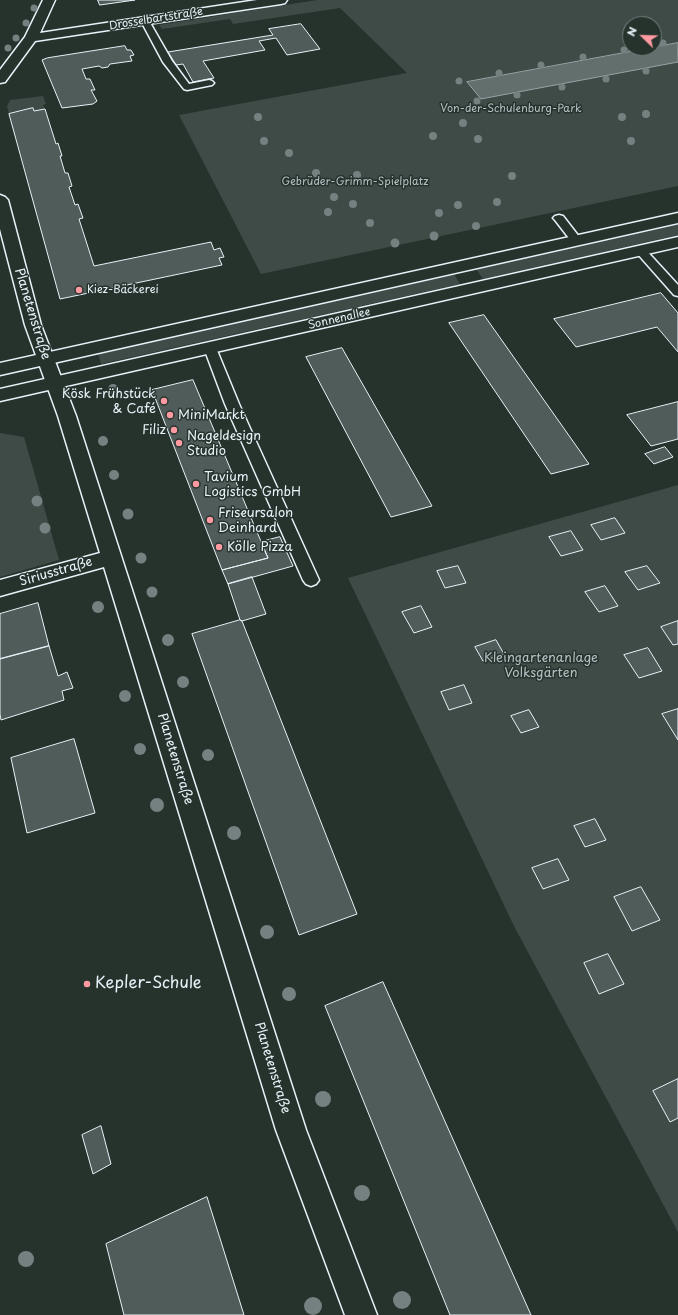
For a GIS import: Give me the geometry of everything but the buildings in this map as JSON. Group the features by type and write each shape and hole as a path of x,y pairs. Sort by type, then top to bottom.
{"street":[{"path":"0,79 31,38 49,0"},
{"name":"Drosselbartstraße","path":"31,38 281,0"},
{"name":"Planetenstraße","path":"0,202 32,325 67,416 292,1130 361,1315"},
{"name":"Sonnenallee","path":"0,368 678,218"},
{"name":"Sonnenallee","path":"0,395 678,242"},
{"name":"Siriusstraße","path":"0,588 112,557"}],"lane":[{"path":"145,21 168,62 187,87 209,83"},
{"path":"559,218 576,240"},
{"path":"640,250 678,292"},
{"path":"210,348 232,404 311,580"}],"green space":[{"name":"Von-der-Schulenburg-Park","path":"317,0 678,0 678,186 261,274 179,115 407,73 340,8 233,24 230,19 162,29 159,25"},
{"path":"43,96 46,104 43,105 45,109 34,111 33,109 9,114 7,106 10,100"},
{"path":"678,224 678,235 483,279 476,269"},
{"path":"454,274 460,284 101,364 98,353"},
{"path":"0,433 24,437 59,560 0,577"},
{"name":"Kleingartenanlage Volksgärten","path":"678,485 678,1232 514,926 348,578"}],"shaded area":[{"path":"678,43 678,62 481,99 467,82 622,53 622,56 662,56 662,46"}],"place":[{"name":"Kiez-Bäckerei","path":"79,290"},
{"name":"Kösk Frühstück & Café","path":"164,401"},
{"name":"MiniMarkt","path":"170,415"},
{"name":"Filiz","path":"174,430"},
{"name":"Nageldesign Studio","path":"179,443"},
{"name":"Tavium Logistics GmbH","path":"196,484"},
{"name":"Friseursalon Deinhard","path":"210,520"},
{"name":"Kölle Pizza","path":"219,547"},
{"name":"Kepler-Schule","path":"87,984"}],"park label":[{"name":"Gebrüder-Grimm-Spielplatz","path":"355,182"}]}
